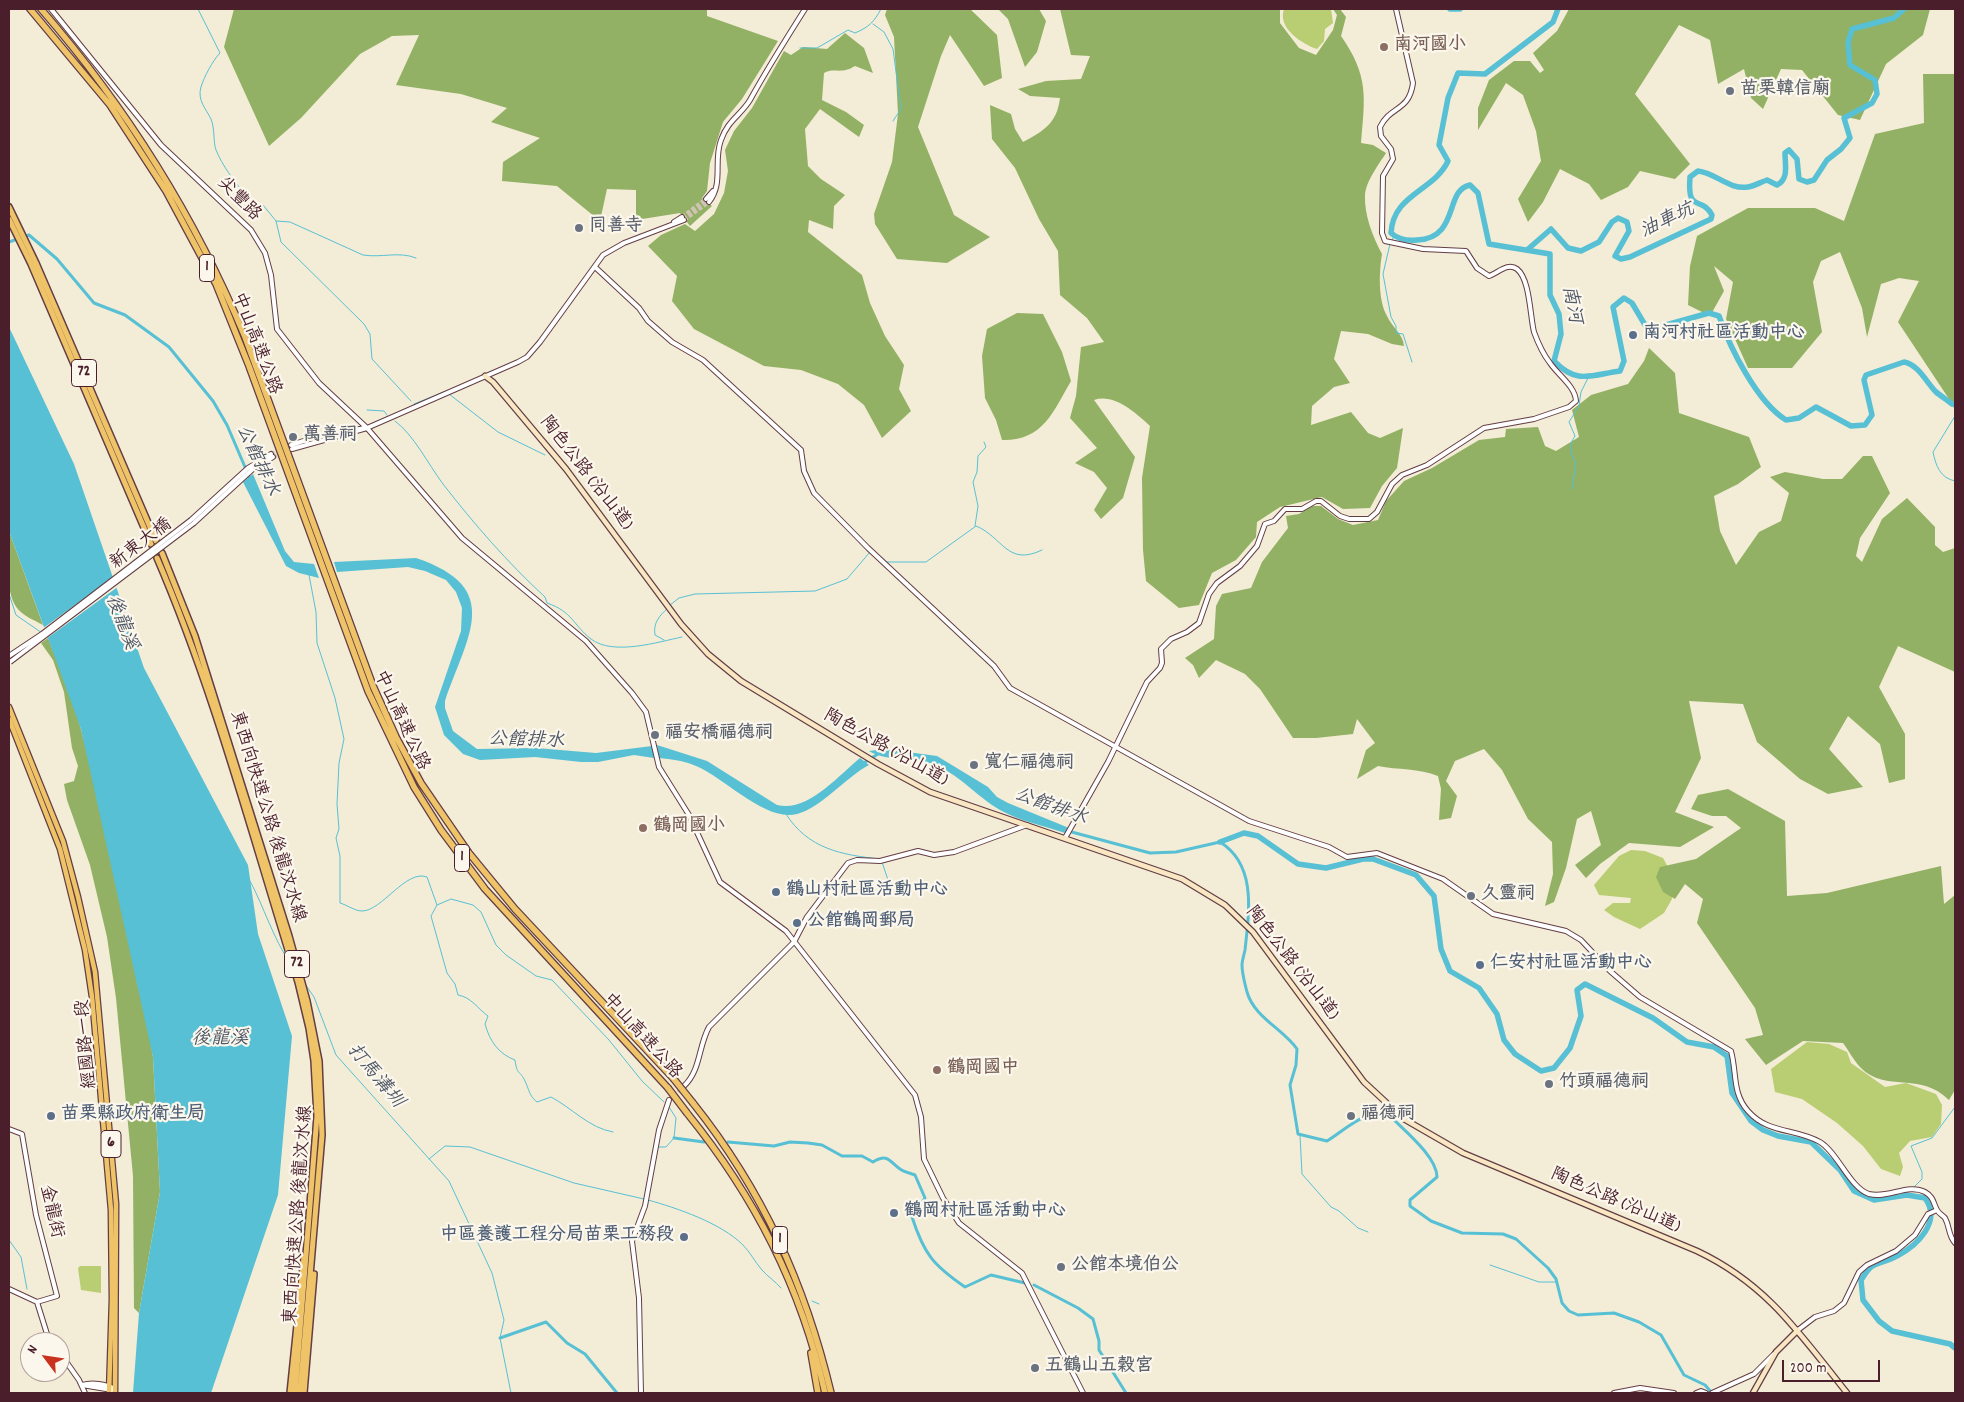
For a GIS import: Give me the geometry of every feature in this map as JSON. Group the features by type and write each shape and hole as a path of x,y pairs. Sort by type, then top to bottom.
{"highway":[{"name":"中山高速公路","path":"30,9 110,105 166,190 216,284 323,561"},
{"name":"中山高速公路","path":"41,9 103,86 146,147 172,187 222,282 245,338 378,715 414,787 441,830 485,888 668,1088 729,1166 753,1205 789,1280 825,1393"},
{"name":"72","path":"9,207 36,263 154,543 31,264 9,219"},
{"name":"東西向快速公路 後龍汶水線","path":"162,553 186,611 211,686 307,1001 319,1061 322,1117 314,1238 300,1393"},
{"name":"東西向快速公路 後龍汶水線","path":"157,558 190,637 207,688 298,982 309,1028 317,1116 310,1227 295,1393"},
{"name":"中山高速公路","path":"330,581 382,710 421,783 447,824 515,909 673,1078 729,1151 785,1250 807,1309 831,1393"},
{"path":"290,1393 300,1284 310,1227"},
{"path":"304,1393 314,1271 314,1238"},
{"path":"809,1339 818,1393"}],"main road":[{"name":"陶色公路 (沿山道)","path":"485,376 493,382 566,469 669,609 706,652 741,681 862,754 930,792 1027,826 1066,836 1182,879 1207,893 1245,923 1253,932 1364,1082 1404,1119 1463,1153 1711,1258 1752,1283 1798,1330 1847,1393"},
{"name":"經國路一段","path":"9,707 63,841 78,897 94,972 116,1204 112,1390"},
{"name":"經國路一段","path":"9,719 60,849 85,950 92,997 111,1210 112,1390"},
{"path":"1753,1393 1776,1352 1798,1330"}],"street":[{"name":"尖豐路","path":"51,9 161,145 251,230 265,253 271,275 277,329 319,383 367,428 462,538 539,600 596,652 646,712 663,776 689,815 720,882 786,931 915,1095 921,1117 924,1159 943,1198 959,1223 1022,1272 1084,1393"},
{"path":"708,200 718,183 719,147 729,122 749,102 778,50 805,9"},
{"path":"1066,836 1147,682 1160,668 1162,662 1161,649 1164,644 1187,632 1199,623 1210,594 1217,583 1240,566 1249,556 1261,538 1262,528 1265,524 1274,521 1285,509 1302,509 1316,501 1321,501 1340,516 1349,519 1369,519 1376,512 1392,484 1402,475 1427,464 1484,428 1534,419 1569,407 1576,401 1573,390 1542,352 1534,332 1525,284 1518,269 1510,266 1505,267 1498,273 1489,276 1477,268 1466,251 1423,249 1385,240 1382,233 1383,176 1393,159 1391,150 1381,136 1380,127 1392,112 1403,106 1412,93 1413,83 1396,9"},
{"path":"291,447 360,427 367,428 527,356 595,267 612,249 683,218"},
{"path":"595,267 672,342 703,360 801,450 804,471 814,493 994,666 1010,688 1249,821 1329,847 1347,857 1377,853 1443,879 1493,914 1566,931 1581,940 1610,971 1640,997 1731,1051 1736,1066 1736,1092 1747,1110 1760,1124 1799,1133 1821,1143 1858,1186 1867,1193 1886,1194 1915,1189 1926,1192 1934,1199 1937,1210 1945,1217 1951,1238 1955,1242"},
{"path":"193,521 251,469 272,456"},
{"name":"新東大橋","path":"9,656 193,521"},
{"name":"新東大橋","path":"9,663 193,521"},
{"path":"684,1086 696,1070 705,1035 709,1027 794,942 807,917 848,863 857,860 880,861 918,851 934,855 954,852 1027,826"},
{"path":"641,1393 639,1298 632,1241 646,1200 659,1130 669,1100"},
{"name":"金龍街","path":"9,1129 22,1134 36,1215 57,1296 37,1302"},
{"path":"1798,1330 1816,1317 1834,1311 1844,1303 1859,1272 1867,1264 1896,1251 1915,1235 1928,1214 1937,1210"},
{"path":"9,1289 37,1302 46,1332"},
{"path":"1712,1393 1754,1374 1776,1352"},
{"path":"70,1368 82,1385 84,1393"},
{"path":"82,1385 88,1383 112,1390"},
{"path":"1614,1393 1640,1388 1674,1393"},
{"path":"1696,1393 1701,1391 1706,1393"}],"green space":[{"path":"234,9 707,9 707,16 778,41 742,99 723,122 710,163 707,191 702,198 712,206 690,226 680,213 636,220 636,190 607,189 600,221 557,186 502,181 503,162 540,138 491,122 507,108 461,94 396,85 419,35 392,36 360,54 301,118 269,146 224,47"},
{"path":"887,9 970,9 997,35 1002,78 984,86 950,35 941,56 918,127 954,215 990,237 947,263 897,259 875,224 874,214 892,162 898,114 894,37 885,15"},
{"path":"998,9 1039,9 1046,21 1037,52 1025,67 1008,19"},
{"path":"1060,9 1280,9 1280,23 1299,48 1316,55 1333,30 1337,15 1333,9 1340,9 1346,17 1341,36 1356,63 1363,87 1364,112 1361,143 1373,145 1386,153 1368,184 1365,203 1370,226 1382,254 1380,277 1382,302 1389,320 1402,338 1404,346 1392,344 1368,334 1341,331 1334,359 1350,383 1334,387 1312,406 1311,425 1351,412 1368,433 1380,438 1403,428 1397,468 1382,486 1370,508 1343,509 1322,497 1280,507 1257,522 1256,537 1236,560 1212,573 1199,605 1179,608 1146,581 1143,550 1142,478 1150,426 1138,415 1109,399 1094,400 1135,457 1123,498 1101,519 1094,510 1107,488 1094,472 1075,463 1097,448 1070,418 1076,396 1081,347 1104,342 1087,318 1060,295 1058,251 1039,219 1015,168 992,139 990,105 1011,114 1015,129 1023,142 1043,130 1053,120 1060,98 1030,96 1018,89 1046,81 1081,79 1090,56 1071,55"},
{"path":"1284,9 1331,9 1333,23 1325,29 1324,41 1317,49 1298,39 1287,29 1284,23"},
{"path":"1569,9 1930,9 1923,35 1886,64 1860,120 1838,115 1802,70 1781,69 1763,109 1751,98 1744,69 1718,84 1710,40 1679,25 1635,94 1690,164 1675,179 1640,171 1628,187 1601,200 1589,184 1560,169 1543,202 1528,222 1518,199 1541,161 1536,131 1523,95 1506,83 1478,130 1478,108 1489,80 1514,61 1530,61 1540,73 1544,70 1533,53 1557,31"},
{"path":"845,33 864,48 873,73 855,66 842,71 828,71 824,73 822,100 846,112 864,125 859,137 820,109 805,129 808,166 821,179 845,195 834,206 833,229 809,220 808,232 862,275 870,303 885,336 904,365 899,389 911,411 882,438 864,405 838,384 801,370 764,366 694,329 672,301 677,276 648,246 661,235 685,224 695,231 714,214 724,193 728,171 725,150 734,131 752,108 784,51 791,55 803,47 827,49"},
{"path":"1923,74 1955,74 1955,408 1898,322 1919,281 1899,278 1881,284 1867,337 1862,308 1840,252 1821,261 1813,282 1822,332 1792,368 1748,368 1726,319 1733,282 1714,266 1724,291 1710,316 1688,305 1690,266 1697,236 1748,208 1815,208 1844,221 1875,134 1924,123"},
{"path":"1017,313 1043,314 1062,352 1071,381 1052,414 1037,430 1028,436 1002,440 996,420 985,398 982,356 987,329"},
{"path":"1649,348 1675,373 1679,413 1749,437 1761,467 1738,484 1714,496 1720,531 1736,565 1759,532 1781,521 1789,493 1770,477 1785,472 1823,479 1842,479 1863,456 1872,456 1890,493 1860,538 1856,556 1862,562 1882,519 1907,498 1935,527 1935,545 1943,552 1955,548 1955,672 1898,646 1879,687 1905,734 1905,779 1889,783 1880,744 1848,716 1829,749 1863,787 1828,794 1800,779 1757,742 1743,704 1689,701 1701,758 1675,812 1714,827 1680,847 1629,843 1600,864 1586,878 1575,865 1601,845 1591,811 1577,819 1566,868 1554,902 1545,906 1553,874 1552,842 1528,819 1502,770 1484,749 1455,761 1446,781 1457,796 1451,818 1439,820 1441,789 1438,776 1416,770 1378,766 1357,779 1366,750 1375,743 1357,719 1353,734 1316,738 1293,738 1260,689 1245,674 1216,660 1199,678 1193,665 1185,658 1214,639 1216,606 1222,594 1251,588 1262,562 1288,528 1286,516 1299,514 1312,506 1321,506 1338,519 1353,525 1378,520 1386,501 1404,481 1432,468 1479,440 1505,437 1506,429 1538,427 1545,446 1556,451 1579,437 1572,410 1591,395 1628,384 1644,361"},
{"path":"9,531 43,625 22,613 13,601 8,571"},
{"path":"48,638 74,704 102,806 142,994 153,1057 160,1192 139,1313 134,1308 133,1176 116,998 107,937 90,865 67,800 64,784 74,781 78,766 72,748 64,692 53,660 41,643"},
{"path":"1728,789 1785,821 1787,896 1827,893 1941,866 1944,904 1955,895 1955,1090 1949,1100 1938,1091 1927,1086 1881,1079 1871,1075 1858,1065 1843,1043 1803,1041 1766,1065 1745,1039 1763,1035 1755,1008 1697,923 1703,899 1685,884 1675,899 1663,892 1656,877 1660,867 1696,859 1741,828 1726,816 1712,816 1691,809 1698,795"},
{"path":"1631,850 1645,851 1663,858 1669,869 1672,899 1664,913 1640,929 1614,917 1604,910 1613,903 1630,903 1631,898 1599,895 1594,885 1619,856"},
{"path":"1807,1042 1829,1044 1847,1052 1851,1063 1885,1087 1906,1083 1936,1094 1942,1105 1941,1124 1932,1137 1910,1141 1899,1153 1903,1167 1900,1176 1881,1169 1863,1146 1837,1123 1802,1099 1775,1092 1771,1069"},
{"path":"80,1266 101,1266 101,1293 81,1290 78,1268"}],"water":[{"name":"後龍溪","path":"9,327 74,464 144,668 248,865 258,934 292,1036 278,1195 211,1393 133,1393 139,1313 160,1192 153,1057 81,729 9,531"},
{"path":"253,474 285,551 294,562 314,564 319,578 299,573 286,566 243,482"},
{"path":"416,558 444,570 461,584 470,599 472,616 469,635 445,701 445,708 453,731 477,749 536,748 596,753 652,746 654,758 634,755 598,762 535,757 480,760 463,754 444,735 435,707 461,631 462,608 456,592 446,580 425,571 408,567 337,572 334,562"},
{"path":"657,745 707,761 777,805 800,804 811,798 832,783 860,758 869,765 815,806 797,814 785,815 772,812 745,798 696,766 678,760 659,758"},
{"path":"885,749 937,756 988,787 997,797 1008,803 1069,828 1065,833 1007,814 951,773 933,764 884,757 869,751"}],"pier":[{"path":"115,576 119,586 46,639 42,629"}],"waterway":[{"path":"198,9 220,53 206,74 200,96 211,119 215,146 219,156 228,173 244,193"},
{"path":"800,48 817,48 848,30 855,33 860,31 871,24 881,9"},
{"name":"南河","path":"1450,9 1460,9"},
{"name":"南河","path":"1558,9 1553,22 1485,74 1458,73 1448,98 1439,145 1448,161 1442,171 1406,201 1393,220 1391,233 1400,239 1406,240 1431,237 1440,231 1446,223 1457,195 1462,189 1470,185 1478,193 1489,244 1550,254 1550,295 1559,314 1561,334 1554,361 1577,376 1585,377 1620,371 1624,361 1613,307 1624,298 1632,303 1648,330 1709,313 1719,316 1737,358 1755,388 1775,412 1786,420 1799,418 1816,407 1851,426 1865,425 1872,415 1864,380 1866,375 1904,362 1918,370 1936,392 1952,404"},
{"name":"油車坑","path":"1527,250 1551,229 1568,248 1581,251 1599,242 1612,222 1618,218 1627,222 1629,231 1615,256 1621,259 1630,257 1711,219 1712,215 1708,209 1693,200 1691,196 1690,177 1698,171 1705,172 1735,186 1750,186 1767,180 1777,185 1785,175 1785,153 1789,150 1797,159 1799,179 1807,182 1814,180 1827,160 1841,149 1850,138 1844,118 1872,103 1877,94 1875,80 1850,65 1848,43 1852,29 1894,18 1904,9"},
{"path":"873,24 884,32 893,49 901,109 893,121"},
{"path":"263,205 276,221 281,242 364,324 370,334 372,359 411,401"},
{"path":"276,221 290,222 363,255 403,255 416,258"},
{"name":"公館排水","path":"9,242 29,235 57,259 94,303 125,315 169,347 213,401 227,425 251,481"},
{"name":"南河","path":"1392,240 1394,236"},
{"path":"1390,244 1383,274 1391,317 1396,326 1396,333 1403,334 1412,362"},
{"path":"1572,489 1576,463 1571,453 1571,446 1575,436 1569,422 1579,406 1581,392 1589,376"},
{"path":"414,404 446,391"},
{"path":"449,394 498,432 545,455"},
{"name":"南河","path":"1955,404 1952,404 1955,409"},
{"path":"367,410 384,411 387,415"},
{"name":"南河","path":"1955,416 1933,452 1942,474 1955,481"},
{"path":"395,421 408,434 443,484 492,543 545,597 547,603 562,610 591,639 611,647 623,647 682,637"},
{"path":"975,526 978,506 973,482 977,472 978,456 986,447 984,442"},
{"path":"884,562 926,562 976,526 1013,553 1021,555 1042,550"},
{"path":"670,605 679,598 695,594 815,591 847,579 870,552"},
{"path":"309,575 316,612 317,643 335,698 344,739 339,763 337,804 339,829 336,838 340,856 340,903 359,911 370,909 378,905 402,884 419,876 427,877 437,905 431,916 447,973 455,984 458,995 471,1001 488,1016 485,1024 490,1036 500,1051 515,1060 518,1071 532,1097 537,1102 551,1097 588,1122 613,1132"},
{"path":"9,594 16,615 42,633"},
{"path":"664,640 655,635 655,627 659,617 668,608"},
{"name":"公館排水","path":"862,764 878,754"},
{"path":"786,814 795,826 815,843 839,852 880,859"},
{"path":"1068,831 1150,853 1176,852 1220,842 1232,852 1240,863 1248,890 1248,920 1242,965 1247,992 1262,1016 1297,1049 1296,1065 1290,1085 1298,1134 1327,1141 1357,1120 1374,1114 1391,1117 1426,1153 1436,1169 1437,1177 1410,1200 1410,1206 1431,1221 1462,1233 1503,1234 1516,1239 1548,1268 1556,1279 1562,1303 1569,1311 1578,1315 1614,1313 1639,1322 1661,1335 1684,1375 1705,1385 1712,1393"},
{"path":"1220,842 1244,833 1258,836 1298,864 1326,868 1363,859 1373,859 1416,875 1434,896 1441,949 1450,971 1479,988 1497,1014 1504,1040 1515,1054 1541,1071 1554,1068 1570,1048 1581,1016 1577,990 1585,984 1653,1018 1687,1042 1714,1047 1727,1056 1732,1093 1751,1121 1763,1130 1778,1136 1811,1142 1840,1170 1854,1191 1874,1200 1907,1195 1925,1198 1930,1207 1931,1215 1925,1232 1913,1246 1894,1258 1874,1265 1868,1270 1861,1280 1863,1300 1879,1321 1892,1331 1950,1344 1955,1348"},
{"path":"882,862 891,889"},
{"name":"打馬溝圳","path":"250,881 290,963"},
{"path":"437,905 451,899 473,905 481,912 496,945 506,955 536,976 552,980 609,1040 642,1081 664,1102"},
{"name":"打馬溝圳","path":"305,984 314,997 336,1055 449,1181 492,1273 504,1320 500,1338 511,1393"},
{"path":"659,1147 666,1147 674,1138 676,1118 669,1107"},
{"path":"1913,1188 1922,1179 1922,1172 1911,1146 1932,1138 1955,1107"},
{"path":"1300,1135 1302,1174 1331,1207 1339,1211 1358,1228 1368,1232"},
{"path":"674,1138 704,1142"},
{"path":"728,1142 774,1146 790,1142 808,1143 822,1145 842,1156 862,1156 873,1162 882,1158 888,1159 902,1170 915,1175 925,1198 912,1217 926,1250 937,1265 965,1287 991,1275 1025,1283"},
{"path":"429,1159 445,1146 470,1147 574,1183 644,1199"},
{"path":"1902,1197 1908,1192"},
{"path":"648,1200 672,1207 711,1223 734,1237 743,1245 762,1270 781,1288"},
{"path":"9,1240 21,1257 27,1289"},
{"path":"1490,1265 1539,1282 1556,1282"},
{"path":"1034,1285 1078,1308 1093,1319 1099,1341 1099,1350 1126,1393"},
{"path":"812,1301 819,1304"},
{"path":"500,1338 546,1322 567,1343 585,1354 617,1393"}],"tunnel":[{"path":"682,217 706,199"},
{"path":"684,220 709,202"},
{"path":"271,454 291,445"},
{"path":"273,457 289,450"},
{"path":"669,1100 682,1088"}],"place":[{"name":"南河國小","path":"1384,47"},
{"name":"苗栗韓信廟","path":"1730,91"},
{"name":"同善寺","path":"579,228"},
{"name":"南河村社區活動中心","path":"1633,335"},
{"name":"萬善祠","path":"293,437"},
{"name":"福安橋福德祠","path":"655,735"},
{"name":"寬仁福德祠","path":"974,765"},
{"name":"鶴岡國小","path":"643,828"},
{"name":"鶴山村社區活動中心","path":"776,892"},
{"name":"久靈祠","path":"1471,896"},
{"name":"公館鶴岡郵局","path":"797,923"},
{"name":"仁安村社區活動中心","path":"1480,965"},
{"name":"鶴岡國中","path":"937,1070"},
{"name":"竹頭福德祠","path":"1549,1084"},
{"name":"苗栗縣政府衛生局","path":"51,1116"},
{"name":"福德祠","path":"1351,1116"},
{"name":"鶴岡村社區活動中心","path":"894,1213"},
{"name":"中區養護工程分局苗栗工務段","path":"684,1237"},
{"name":"公館本境伯公","path":"1061,1267"},
{"name":"五鶴山五穀宮","path":"1035,1368"}]}
